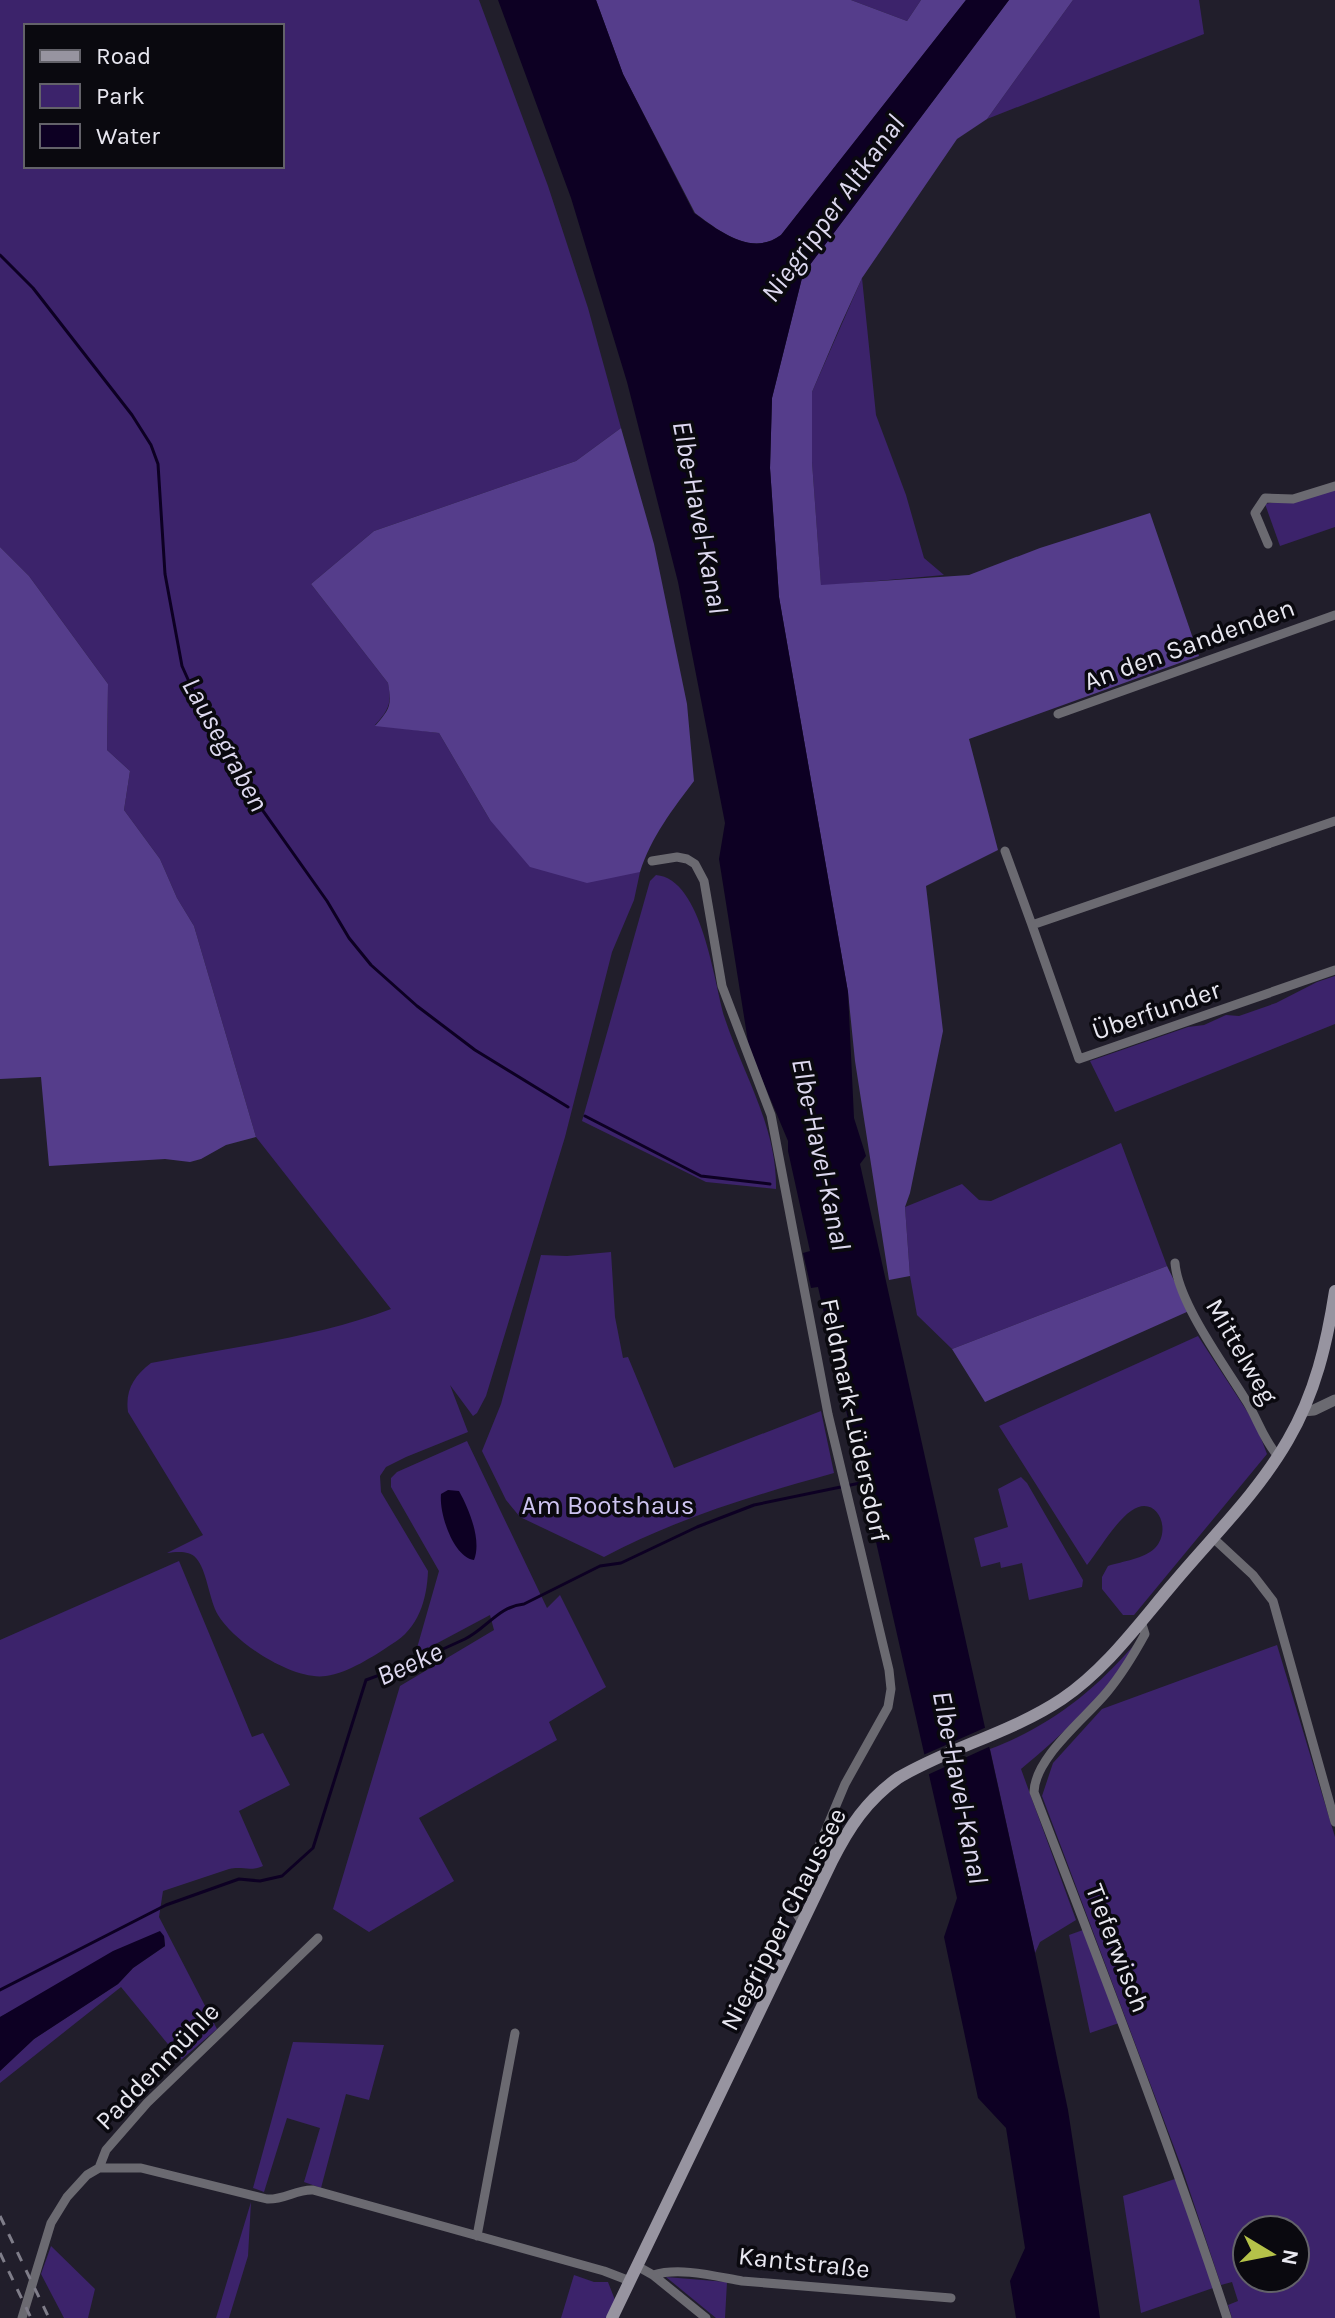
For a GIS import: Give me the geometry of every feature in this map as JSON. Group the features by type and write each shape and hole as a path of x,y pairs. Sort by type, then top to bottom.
{"main road":[{"name":"Niegripper Chaussee","path":"612,2318 802,1922 855,1820 888,1785 917,1768 1049,1707 1081,1684 1141,1621 1278,1456 1303,1411 1324,1352 1335,1291"}],"street":[{"path":"1268,544 1255,513 1265,498 1293,499 1335,486"},
{"name":"An den Sandenden","path":"1058,714 1335,615"},
{"path":"1032,925 1335,821"},
{"name":"Überfunder","path":"1005,851 1079,1059 1335,970"},
{"name":"Feldmark-Lüdersdorf","path":"652,861 677,857 687,859 695,864 704,881 722,986 771,1115 822,1387 889,1670 890,1698 876,1732 845,1784 793,1908 802,1922"},
{"name":"Mittelweg","path":"1175,1263 1177,1276 1202,1330 1278,1456"},
{"path":"1303,1411 1314,1410 1335,1400"},
{"path":"1212,1537 1253,1575 1273,1601 1335,1822"},
{"name":"Tieferwisch","path":"1141,1621 1145,1634 1124,1669 1047,1757 1039,1771 1034,1792 1182,2181 1227,2318"},
{"name":"Paddenmühle","path":"22,2318 55,2215 81,2180 99,2168 106,2150 147,2103 318,1938"},
{"path":"477,2236 515,2033"},
{"path":"99,2168 141,2168 267,2199 281,2199 313,2190 604,2271 630,2281"},
{"path":"637,2266 653,2275 706,2318"},
{"name":"Kantstraße","path":"653,2275 669,2272 695,2274 742,2281 951,2298"}],"green space":[{"path":"0,0 479,0 548,186 588,308 621,428 576,461 374,531 311,584 388,683 388,706 375,725 439,733 490,820 632,872 640,872 634,900 612,952 565,1137 486,1396 473,1416 450,1385 468,1432 386,1467 380,1476 381,1492 428,1571 426,1593 419,1613 401,1638 377,1654 334,1674 313,1676 298,1673 251,1648 218,1615 196,1558 186,1553 167,1553 203,1535 128,1412 129,1390 135,1378 151,1363 304,1334 391,1309 256,1137 194,926 177,898 160,859 124,810 130,771 107,750 108,684 29,576 0,547"},
{"path":"851,0 921,0 907,21"},
{"path":"1073,0 1199,0 1204,34 987,119"},
{"path":"862,278 876,415 906,495 924,558 944,575 821,586 812,462 812,392"},
{"path":"1335,489 1335,527 1280,546 1265,504"},
{"path":"656,875 672,881 685,894 696,913 725,1019 765,1123 775,1166 776,1189 706,1182 582,1121 650,881"},
{"path":"1335,976 1335,1024 1115,1112 1090,1061 1188,1027 1204,1025 1226,1015 1239,1016"},
{"path":"1121,1143 1167,1266 952,1349 917,1315 910,1276 905,1207 962,1184 979,1200 991,1201"},
{"name":"Am Bootshaus","path":"611,1252 615,1317 623,1358 628,1357 674,1468 821,1411 834,1473 689,1519 604,1557 520,1517 506,1500 482,1451 501,1404 541,1255"},
{"path":"1198,1336 1256,1425 1267,1454 1134,1615 1123,1615 1102,1589 1102,1577 1108,1566 1139,1557 1155,1548 1162,1532 1159,1516 1148,1507 1131,1511 1087,1565 999,1426"},
{"path":"467,1441 547,1608 560,1595 606,1687 549,1722 557,1740 419,1818 454,1881 369,1932 333,1909 400,1686 494,1630 490,1615 415,1655 439,1571 391,1487 391,1478 397,1472"},
{"path":"1021,1477 1083,1580 1082,1587 1029,1600 1022,1563 1001,1568 1000,1562 981,1567 974,1538 1008,1527 998,1489"},
{"path":"179,1561 252,1737 263,1733 290,1785 239,1811 263,1866 229,1869 163,1891 159,1917 217,2029 181,2060 121,1987 0,2083 0,2071 34,2039 118,1984 133,1968 165,1946 164,1936 0,2017 0,1640"},
{"path":"1134,1645 1098,1697 1021,1769 1076,1920 1040,1942 1035,1953 990,1749 1032,1730 1069,1706"},
{"path":"1277,1645 1335,1837 1335,2318 1232,2318 1228,2305 1238,2301 1236,2294 1311,2294 1311,2214 1231,2214 1231,2282 1221,2285 1183,2171 1042,1796 1053,1763 1102,1709"},
{"path":"1083,1930 1119,2023 1090,2033 1069,1935"},
{"path":"293,2042 384,2045 369,2100 346,2094 321,2188 304,2182 320,2128 287,2118 264,2192 253,2188"},
{"path":"1178,2178 1213,2288 1141,2313 1123,2196"},
{"path":"251,2202 248,2256 229,2318 216,2318"},
{"path":"51,2246 95,2289 88,2318 64,2318 41,2274"},
{"path":"574,2275 594,2282 608,2282 615,2300 606,2318 561,2318"},
{"path":"666,2277 727,2282 725,2318 716,2318"}],"shaded area":[{"path":"596,0 851,0 907,21 921,0 966,0 781,235 759,243 725,234 695,213 623,74"},
{"path":"1009,0 1073,0 987,119 957,139 862,278 812,392 812,462 821,585 969,575 1040,548 1150,513 1199,656 969,739 998,850 926,886 943,1031 905,1207 910,1276 889,1280 855,1061 848,992 779,597 770,468 772,398 803,274"},
{"path":"621,428 654,544 687,704 694,781 656,835 640,872 587,883 530,867 490,820 439,733 375,726 389,707 388,683 311,584 374,531 576,461"},
{"path":"0,547 29,576 108,684 107,750 130,771 124,810 160,859 177,898 194,926 256,1137 226,1145 201,1159 190,1162 165,1159 49,1166 41,1077 0,1079"},
{"path":"1167,1266 1189,1311 985,1402 952,1349"}],"water":[{"path":"498,0 596,0 623,74 694,213 725,234 759,243 781,235 966,0 1009,0 803,274 772,398 770,468 779,597 848,992 854,1118 866,1156 860,1164 1068,2110 1100,2318 1016,2318 1010,2281 1025,2248 1006,2128 978,2098 944,1937 957,1898 818,1287 811,1288 803,1253 810,1251 788,1141 749,1048 719,859 725,823 678,582 627,382 571,198"},
{"path":"448,1490 459,1491 470,1515 476,1543 474,1560 460,1551 449,1533 441,1502 441,1494"},
{"path":"160,1931 165,1946 133,1968 118,1984 34,2039 0,2071 0,2017 113,1951"}],"pier":[{"path":"989,1726 993,1745 925,1776 921,1756"}],"waterway":[{"name":"Lausegraben","path":"0,255 33,288 132,415 151,445 158,464 165,574 182,666 212,733 234,770 327,901 349,938 371,965 417,1006 475,1050 568,1107"},
{"name":"Lausegraben","path":"585,1116 701,1176 770,1184"},
{"name":"Beeke","path":"0,1990 166,1905 239,1879 260,1881 282,1876 313,1848 366,1680 465,1639 507,1609 524,1604 600,1566 621,1563 697,1527 754,1505 865,1482"}],"railway":[{"path":"0,2216 49,2318"},
{"path":"0,2253 31,2318"}],"water label":[{"name":"Niegripper Altkanal","path":"832,208"},
{"name":"Elbe-Havel-Kanal","path":"701,517"},
{"name":"Elbe-Havel-Kanal","path":"822,1154"},
{"name":"Elbe-Havel-Kanal","path":"961,1787"}]}
